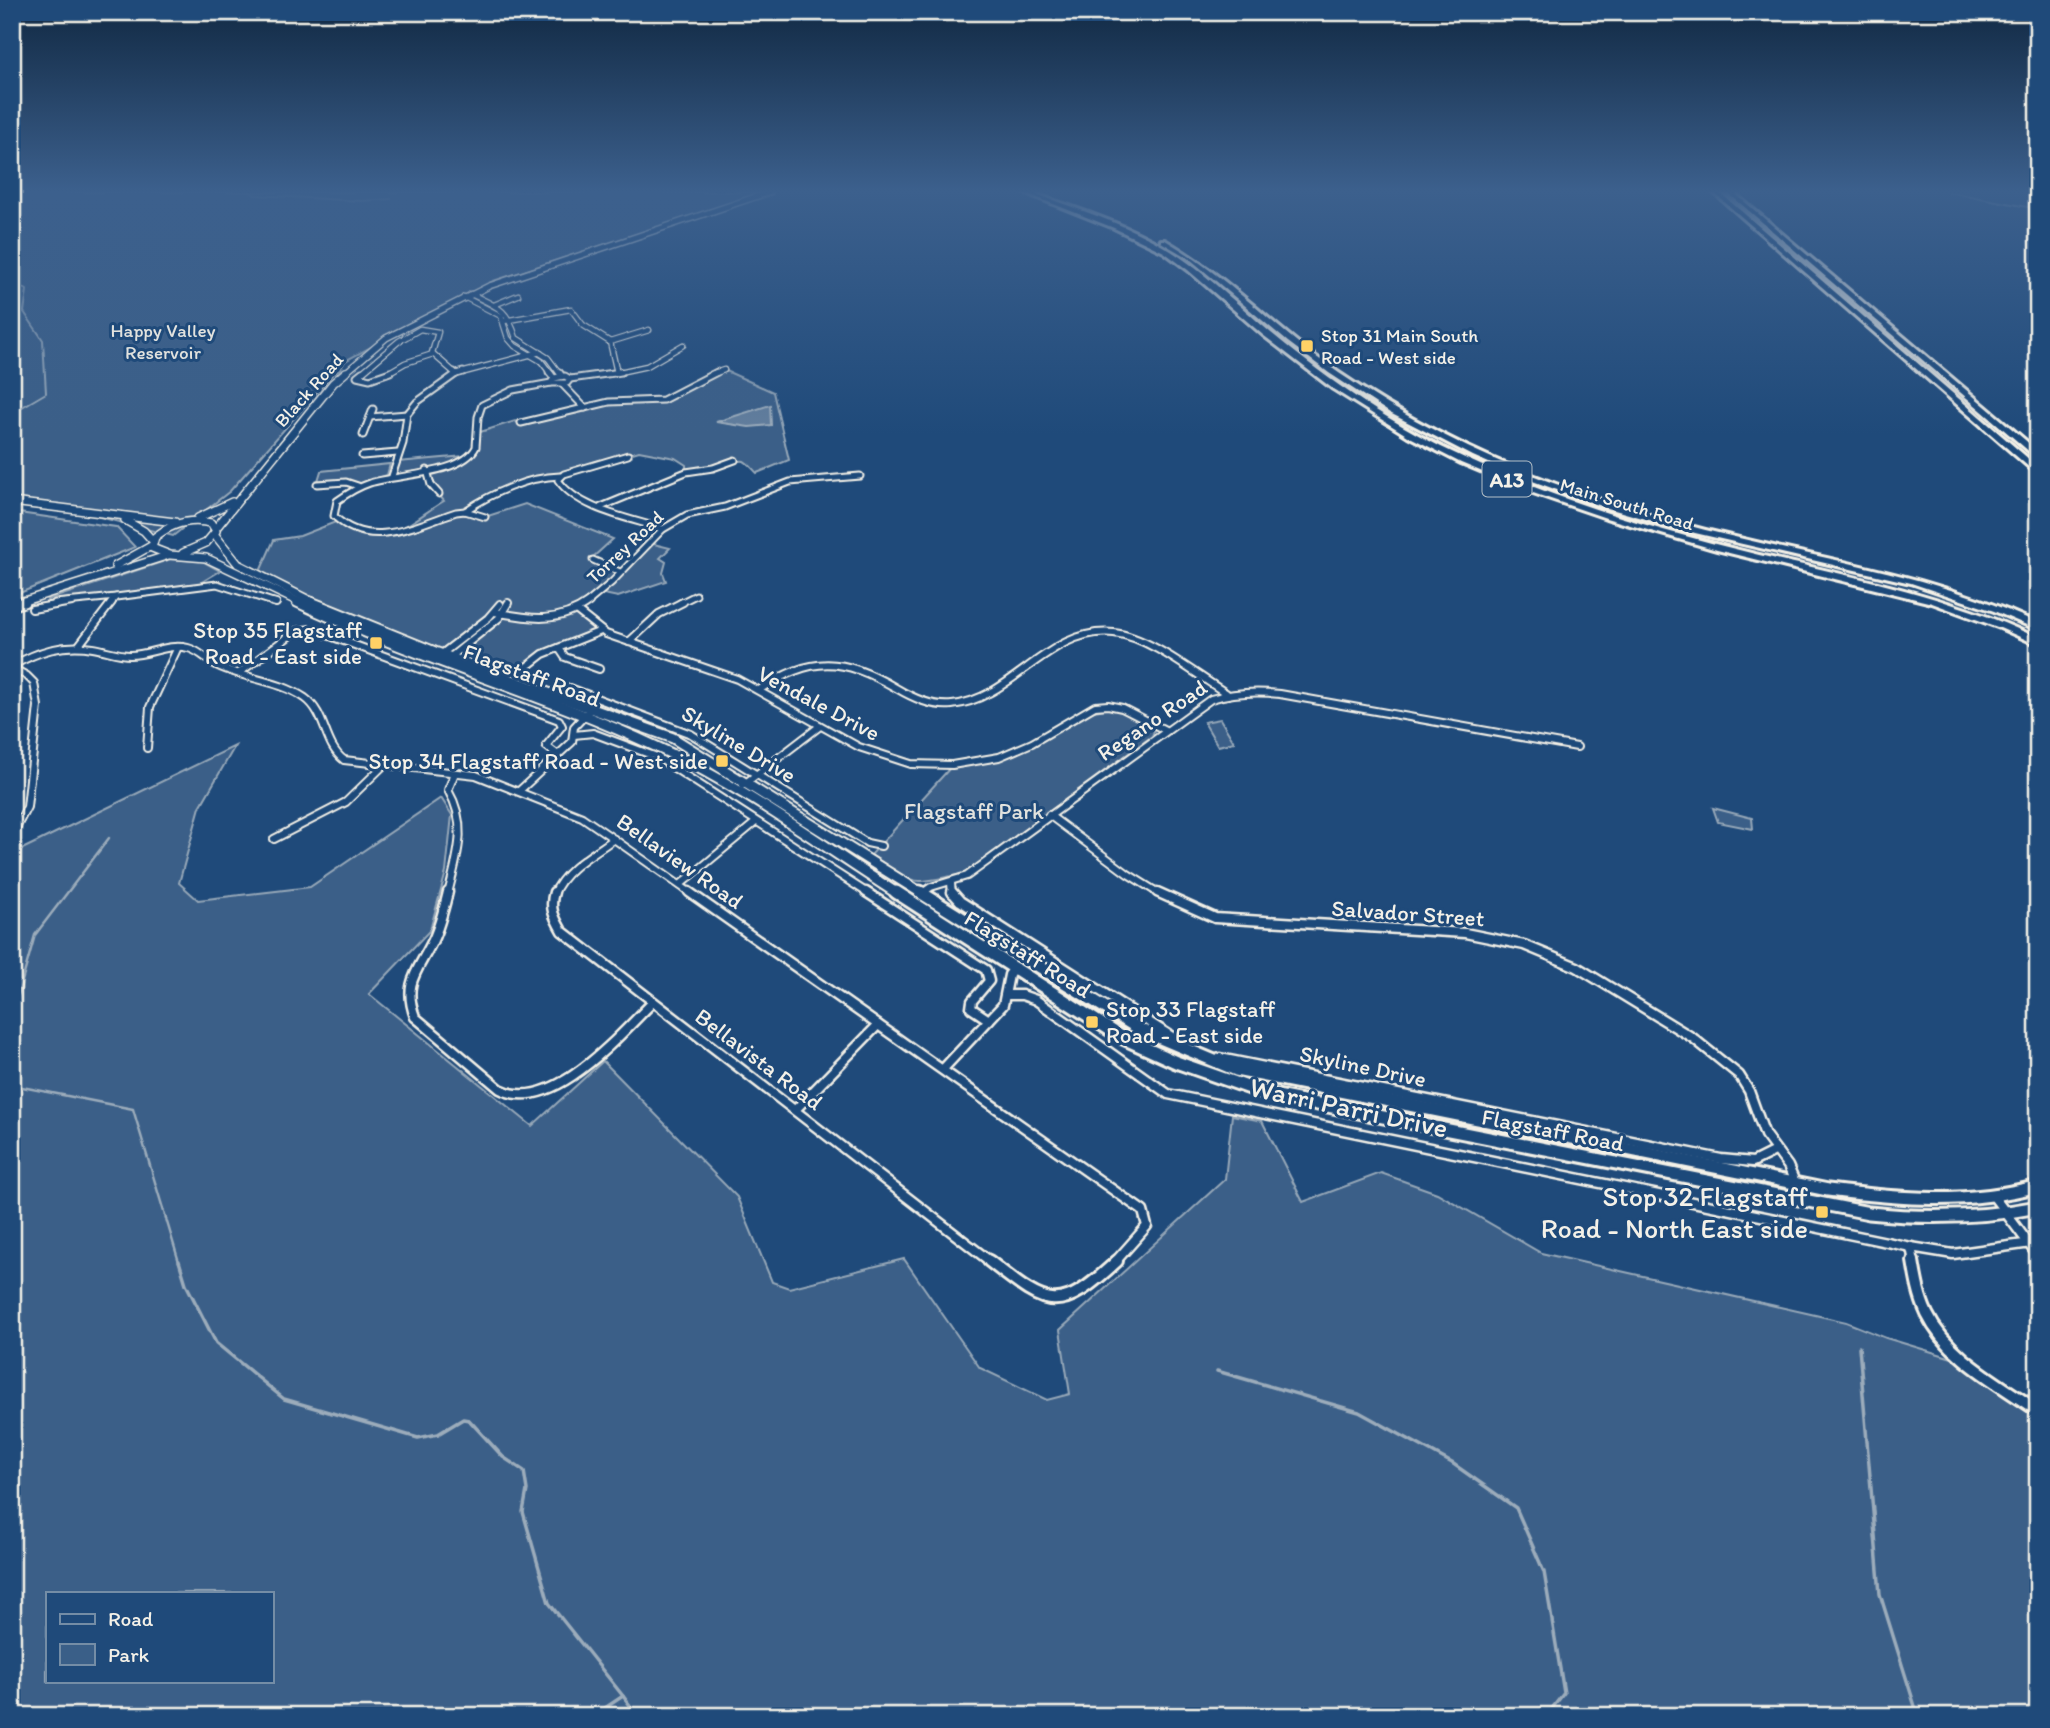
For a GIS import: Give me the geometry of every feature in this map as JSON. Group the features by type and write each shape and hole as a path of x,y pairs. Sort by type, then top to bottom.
{"highway":[{"name":"Main South Road","path":"1194,273 1335,389 1442,451 1559,500 1724,549 1940,600 1979,614 2038,642"},
{"name":"Main South Road","path":"1210,273 1350,384 1403,418 1455,445 1569,491 1698,531 1942,589 1994,607 2038,627"},
{"path":"1809,273 2038,472"},
{"path":"1824,273 2038,456"},
{"path":"1335,389 1350,384"}],"main road":[{"name":"Black Road","path":"215,531 311,408 352,365 386,338 467,296 524,273"},
{"name":"Black Road","path":"191,521 215,512 241,495"},
{"path":"12,502 69,507 122,518 180,523"},
{"path":"14,605 118,565 152,543 163,530 180,523 208,522 215,531 203,546 183,553 159,553 152,543 144,531 122,518"},
{"name":"Flagstaff Road","path":"215,531 234,560 266,580 442,659"},
{"name":"Flagstaff Road","path":"183,553 214,561 309,609 588,712 673,738 920,895 1141,1030 1197,1056 1236,1070 1796,1183 1918,1201 1994,1197 2038,1186"},
{"path":"14,605 171,554"},
{"name":"Flagstaff Road","path":"588,712 736,790 1123,1038 1161,1058 1267,1094 1803,1201 1922,1219 2007,1214 2038,1208"}],"street":[{"path":"494,305 518,295"},
{"path":"467,296 503,310 512,319 516,338 540,352 562,376 570,379 647,366 683,345"},
{"path":"467,296 496,313 504,321 508,338 514,346 541,361 553,380 563,384 585,408"},
{"path":"504,321 568,308 583,325 610,342 617,373"},
{"path":"433,354 409,362 377,378 357,376 399,341 420,329 438,332 431,350 456,374"},
{"path":"610,342 649,330"},
{"path":"392,476 403,443 407,414 423,397 456,374 540,352"},
{"path":"521,423 609,402 663,400 677,395 708,374 724,370"},
{"path":"562,376 513,390 482,405 476,421 477,445 474,452 458,463 392,476 358,486 337,500 334,516 338,521 373,536 383,536 465,511 475,503 545,476 560,476 628,455"},
{"path":"563,384 570,379"},
{"path":"363,435 373,409"},
{"path":"370,418 407,414"},
{"path":"362,456 398,453"},
{"path":"601,507 686,471 713,468 735,460"},
{"path":"427,470 431,485 439,494"},
{"path":"560,476 559,485 565,491 663,529"},
{"name":"Torrey Road","path":"495,612 540,619 556,618 577,611 663,529 687,515 725,507 790,482 860,476"},
{"path":"317,484 346,482 358,486"},
{"path":"465,511 485,517"},
{"path":"593,560 620,572"},
{"path":"32,609 49,604 222,584 276,603"},
{"path":"629,642 659,614 696,594"},
{"path":"79,645 116,597"},
{"path":"504,603 503,614 442,659 495,612 504,603"},
{"name":"Vendale Drive","path":"577,611 601,631 739,680 861,749 881,756 939,766 985,760 1033,743 1083,709 1097,705 1134,710 1164,730"},
{"path":"239,673 296,631 311,629 559,720 562,726 546,746 558,755"},
{"path":"525,668 543,654 601,631"},
{"path":"759,691 790,670 810,664 846,664 863,669 924,702 953,705 982,695 1074,638 1081,635 1114,633 1130,636 1145,644 1226,693"},
{"path":"12,836 21,824 27,808 38,716 35,684 12,667 36,652 62,645 79,645 127,655 177,647"},
{"path":"147,748 145,720 148,706 177,647"},
{"name":"Bellaview Road","path":"177,647 200,651 213,664 277,684 314,706 324,718 333,752 344,760 476,775 582,817 1143,1211 1147,1226 1138,1238 1078,1294 1055,1301 1032,1293"},
{"path":"559,648 565,657 596,668 586,674"},
{"name":"Skyline Drive","path":"582,682 572,689 674,725 867,843 881,845"},
{"name":"Regano Road","path":"911,904 929,887 951,883 967,876 1164,730 1211,699 1226,693 1254,691 1280,694 1577,747"},
{"path":"519,791 572,741 574,727 588,712"},
{"path":"736,790 820,726"},
{"name":"Flagstaff Road","path":"574,735 593,733 657,757 986,970 989,981 972,1002 971,1008 989,1020"},
{"path":"274,839 346,802 384,765"},
{"path":"455,773 448,790 461,816 450,887 434,938 411,978 407,1000 415,1017 505,1092 529,1097 550,1090 570,1078 653,1002"},
{"name":"Salvador Street","path":"1049,816 1144,886 1192,911 1215,918 1465,933 1524,945 1577,967 1693,1038 1740,1075 1749,1091 1765,1135 1788,1166 1803,1201"},
{"path":"680,885 756,822"},
{"name":"Bellavista Road","path":"614,839 573,869 557,886 549,903 552,919 562,931 1032,1293"},
{"name":"Skyline Drive","path":"951,883 952,895 960,901 1191,1050 1721,1159 1753,1162 1775,1151"},
{"path":"943,1069 1003,1005 1009,975 1024,958"},
{"name":"Warri Parri Drive","path":"1007,995 1022,995 1036,1000 1168,1094 1910,1247 1954,1254 2033,1242"},
{"path":"795,1110 878,1025"},
{"path":"1994,1197 2033,1242 2038,1256"},
{"path":"1910,1247 1924,1307 1933,1326 1960,1354 2038,1411"}],"green space":[{"name":"Happy Valley Reservoir","path":"12,273 518,273 493,281 345,361 340,370 333,374 230,491 173,536 49,504 12,502"},
{"path":"724,370 773,392 789,460 757,473 744,461 686,472 686,465 675,458 639,451 564,474 545,476 475,503 466,511 485,517 525,504 613,539 591,559 620,572 650,543 670,548 660,558 666,562 663,573 666,581 618,597 599,593 577,611 601,631 543,654 509,679 258,576 274,540 300,536 338,521 366,534 383,536 401,529 444,501 431,485 427,470 397,475 395,470 398,462 465,456 474,451 477,433 515,421 518,423 609,402 663,400"},
{"path":"390,464 387,475 356,485 353,482 317,484 321,471"},
{"path":"12,512 116,527 135,547 12,596"},
{"path":"171,559 202,561 220,571 195,586 49,603 47,600"},
{"name":"Flagstaff Park","path":"1110,708 1141,719 1154,731 1152,736 964,874 914,880 901,875 871,855 950,768 1014,755 1037,744 1084,713"},
{"path":"1220,719 1234,742 1218,746 1204,722"},
{"path":"235,746 200,807 179,883 198,900 310,887 441,798 452,815 446,872 430,930 369,994 532,1126 603,1061 737,1197 772,1282 789,1288 904,1259 980,1368 1047,1400 1070,1394 1060,1330 1225,1179 1232,1115 1262,1121 1303,1202 1381,1173 1437,1193 1541,1253 1846,1322 1886,1338 1952,1358 2038,1412 2038,1716 12,1716 12,854"},
{"path":"1713,808 1752,818 1753,829 1718,822"}],"shaded area":[{"path":"770,405 771,425 749,427 716,422"}],"waterway":[{"path":"12,281 27,290 24,312 43,340 46,393 12,413"},
{"path":"12,1017 35,935 109,838"},
{"path":"12,1085 133,1109 179,1262"},
{"path":"179,1261 186,1284 216,1343 284,1399 418,1438 438,1434 463,1419 469,1420 503,1457 524,1471 527,1490 523,1512 549,1603 623,1696"},
{"path":"1859,1347 1880,1594 1918,1716"},
{"path":"1217,1371 1359,1412 1452,1463 1516,1508 1544,1572 1564,1693 1546,1716"},
{"path":"593,1716 623,1696"},
{"path":"623,1696 638,1716"}],"place":[{"name":"Stop 31 Main South Road - West side","path":"1307,346"},
{"name":"Stop 35 Flagstaff Road - East side","path":"376,643"},
{"name":"Stop 34 Flagstaff Road - West side","path":"722,761"},
{"name":"Stop 33 Flagstaff Road - East side","path":"1092,1022"},
{"name":"Stop 32 Flagstaff Road - North East side","path":"1822,1212"}]}
